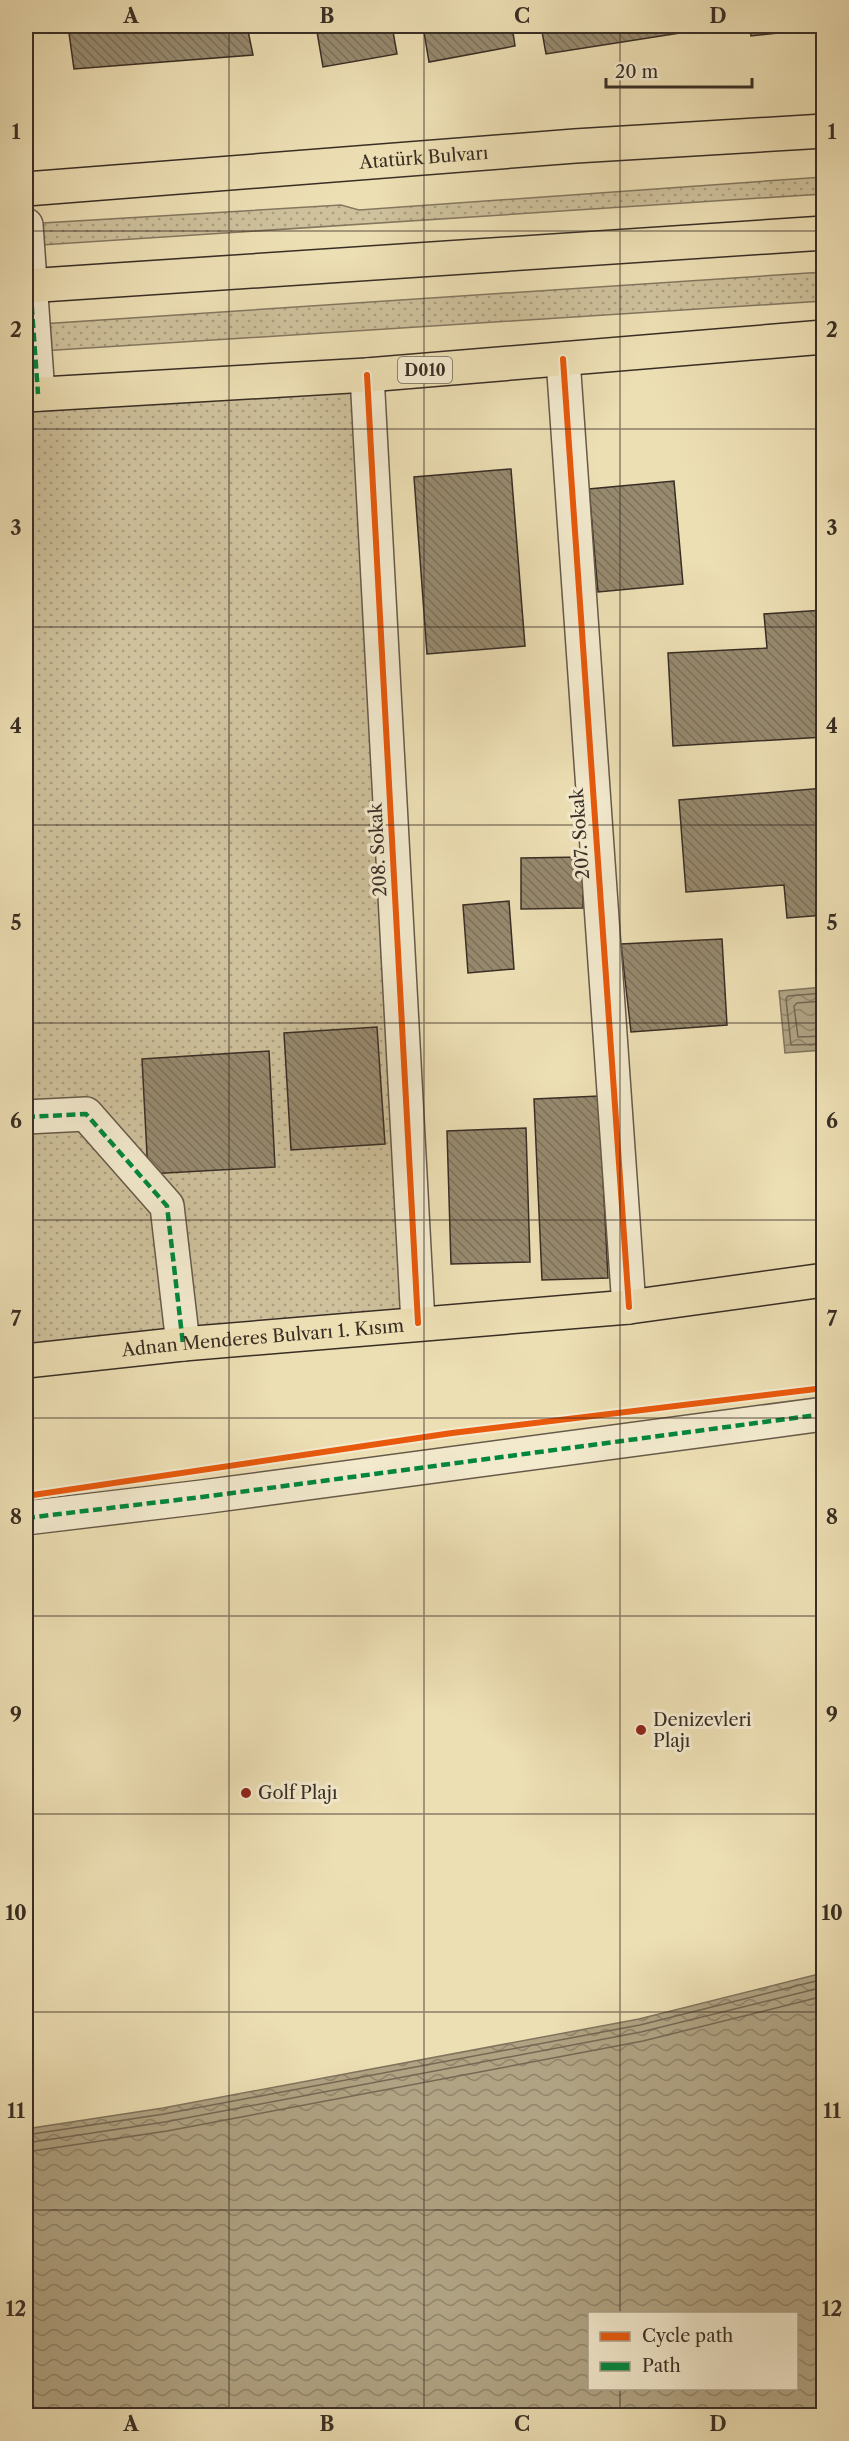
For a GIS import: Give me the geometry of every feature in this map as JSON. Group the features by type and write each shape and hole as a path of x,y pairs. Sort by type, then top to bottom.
{"main road":[{"name":"Atatürk Bulvarı","path":"26,189 575,146 824,131"},
{"path":"27,285 824,233"},
{"name":"D010","path":"32,395 367,375 824,338"},
{"name":"Adnan Menderes Bulvarı 1. Kısım","path":"26,1361 183,1344 629,1307 824,1280"}],"street":[{"path":"26,225 32,395"},
{"name":"207. Sokak","path":"563,359 629,1307"},
{"name":"208. Sokak","path":"367,375 418,1323"},
{"path":"26,1116 86,1114 167,1206 183,1344"},
{"path":"26,1518 213,1496 824,1414"}],"shaded area":[{"path":"823,177 823,194 26,246 26,224 341,205 359,210"},
{"path":"823,272 823,301 26,352 26,325"},
{"path":"367,375 418,1323 26,1361 26,395"}],"water":[{"path":"823,987 823,1050 785,1053 779,991"},
{"path":"823,1973 823,2415 26,2415 26,2129 163,2108 639,2019"}],"building":[{"path":"68,26 247,26 253,55 74,69"},
{"path":"316,26 392,26 397,54 323,67"},
{"path":"423,26 512,26 515,46 429,62"},
{"path":"541,26 718,26 718,27 546,54"},
{"path":"750,26 824,26 824,28 751,36"},
{"path":"511,469 525,646 427,654 414,477"},
{"path":"674,481 683,584 598,592 589,489"},
{"path":"824,610 824,737 673,746 668,653 767,648 764,614"},
{"path":"824,788 824,915 787,918 784,885 686,892 679,800"},
{"path":"583,857 583,908 521,909 521,858"},
{"path":"509,901 514,969 468,973 463,905"},
{"path":"722,939 727,1025 631,1032 621,944"},
{"path":"377,1027 385,1144 291,1150 284,1033"},
{"path":"269,1051 275,1167 148,1174 142,1059"},
{"path":"599,1096 608,1278 542,1280 534,1099"},
{"path":"526,1128 530,1262 451,1264 447,1131"}],"marked path":[{"path":"26,225 38,394"},
{"path":"26,1117 86,1114 167,1206 183,1344"},
{"path":"26,1518 202,1497 824,1414"}],"cycle path":[{"path":"563,359 629,1307"},
{"path":"367,375 418,1323"},
{"path":"26,1496 452,1433 824,1388"}],"place":[{"name":"Denizevleri Plajı","path":"641,1730"},
{"name":"Golf Plajı","path":"246,1793"}]}
